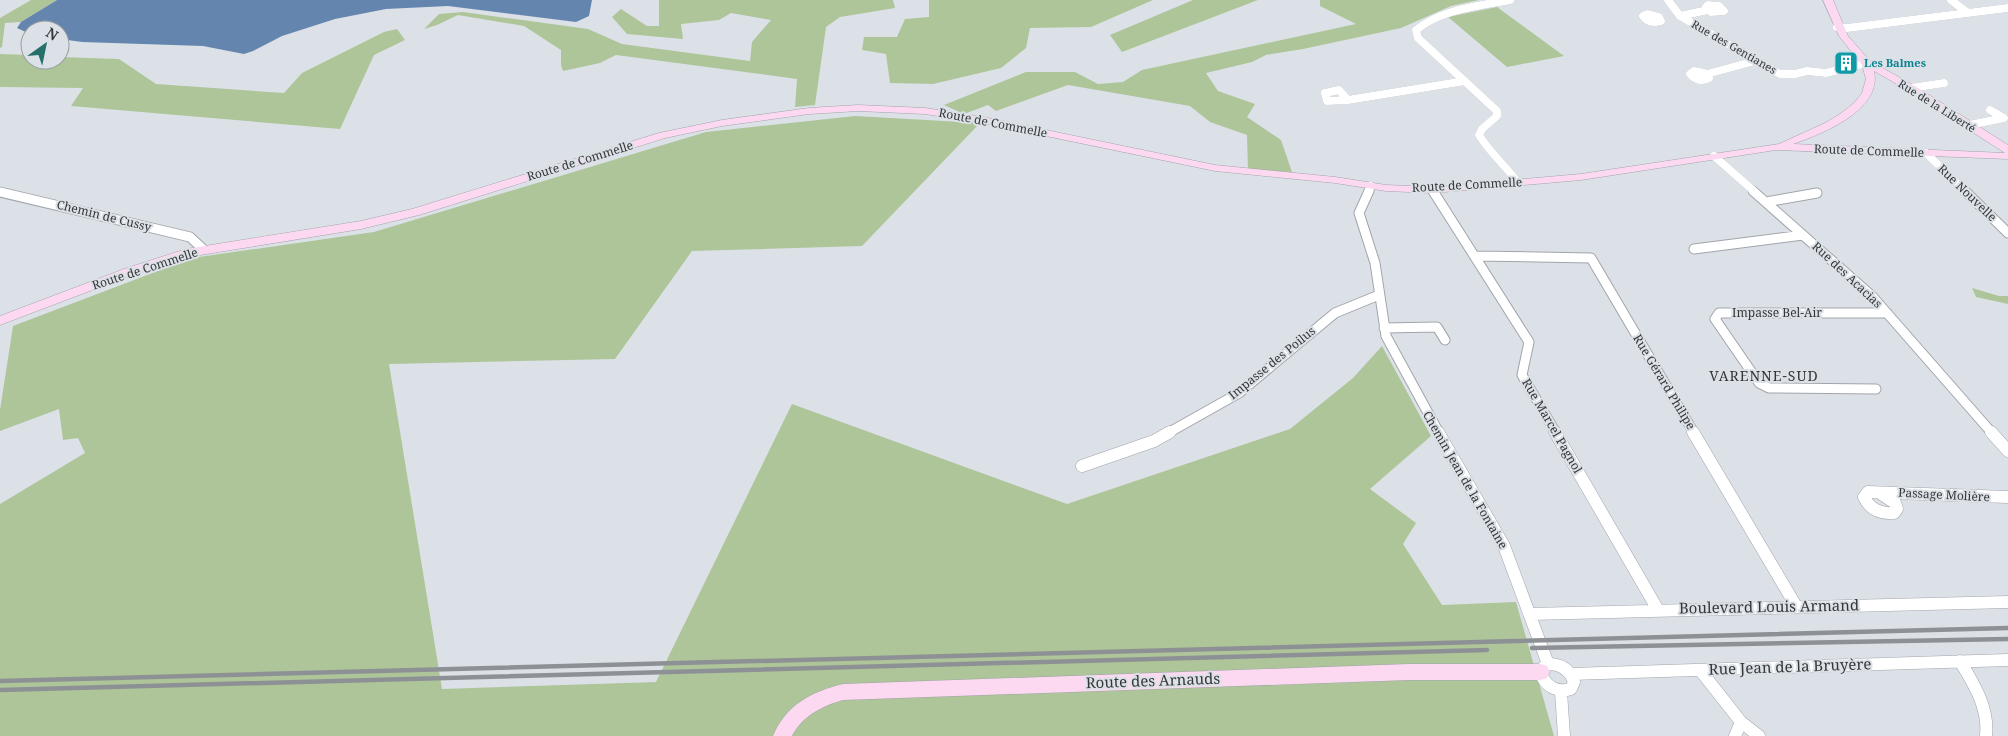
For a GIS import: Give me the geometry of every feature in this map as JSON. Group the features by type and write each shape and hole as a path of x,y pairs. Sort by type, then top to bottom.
{"street":[{"path":"1510,0 1462,10 1427,21 1416,30 1418,38 1496,110 1497,116 1495,119 1481,129 1479,135 1490,152 1505,165 1518,183"},
{"name":"Rue des Gentianes","path":"1668,0 1679,14 1776,72 1785,74 1807,71 1826,73 1866,63"},
{"path":"1776,147 1822,128 1858,107 1863,102 1871,86 1866,63 1837,27 1828,0"},
{"path":"1951,0 1968,13"},
{"path":"1837,27 1847,28 2008,8"},
{"path":"1659,17 1708,10"},
{"path":"1707,74 1756,61"},
{"name":"Rue de la Liberté","path":"1866,63 1911,88 2008,150"},
{"path":"1348,100 1465,81"},
{"path":"1911,88 1944,83"},
{"name":"Route de Commelle","path":"0,321 147,266 203,249 334,230 394,218 690,128 754,118 834,109 895,109 933,112 993,122 1215,168 1335,180 1371,186 1433,190 1581,177 1776,147 2008,156"},
{"path":"1969,125 2004,118 1990,110"},
{"name":"Rue Nouvelle","path":"1926,153 2008,233"},
{"name":"Rue des Acacias","path":"1714,156 1872,296 2008,452"},
{"name":"Chemin Jean de la Fontaine","path":"1371,186 1359,213 1375,263 1386,336 1418,397 1504,546 1531,614 1545,668"},
{"name":"Rue Marcel Pagnol","path":"1433,190 1529,342 1522,375 1658,610"},
{"name":"Chemin de Cussy","path":"0,192 190,237 203,249"},
{"path":"1766,202 1817,193"},
{"path":"1694,249 1803,235"},
{"name":"Rue Gérard Philipe","path":"1476,256 1591,258 1796,606"},
{"name":"Impasse des Poilus","path":"1082,466 1154,441 1239,393 1335,313 1379,295"},
{"name":"Impasse Bel-Air","path":"1876,389 1769,388 1759,383 1715,319 1719,313 1887,313"},
{"path":"1384,328 1437,327 1445,340"},
{"name":"Passage Molière","path":"1880,493 2008,498"},
{"name":"Boulevard Louis Armand","path":"1531,614 2008,602"},
{"name":"Rue Jean de la Bruyère","path":"1571,674 2008,660"},
{"path":"1960,661 1976,691 1990,734"},
{"path":"1558,664 1571,674 1574,682 1573,687 1567,691 1561,692 1544,682 1545,668 1558,664"},
{"name":"Route des Arnauds","path":"782,736 794,717 809,704 824,696 843,692 1545,668"},
{"path":"1700,670 1741,722 1759,736"},
{"path":"1561,692 1564,736"},
{"path":"1735,736 1741,722"}],"green space":[{"path":"31,0 57,0 24,20 20,20 20,22 5,23 2,47 0,48 0,18"},
{"path":"659,0 893,0 895,8 840,17 826,27 815,105 795,107 797,79 616,55 600,63 563,71 561,50 524,26 458,15 424,29 439,14 463,12 588,29 622,44 750,61 752,42 771,20 731,13 719,20 681,24 683,39 627,34 612,17 621,9 647,26 659,26"},
{"path":"929,0 1153,0 1091,27 1030,28 1026,48 1001,68 933,84 890,83 886,54 862,50 864,37 897,37 905,19 929,17"},
{"path":"1193,0 1258,0 1122,52 1110,35"},
{"path":"1320,0 1479,0 1451,6 1401,28 1266,55 1252,62 1206,73 1218,91 1255,104 1247,117 1281,140 1292,172 1248,170 1247,135 1210,122 1190,106 1068,85 996,111 988,105 964,114 944,105 1026,72 1075,72 1098,84 1123,82 1142,70 1356,24 1320,6"},
{"path":"1497,7 1564,56 1507,67 1448,17"},
{"path":"397,29 405,40 374,55 340,129 71,106 83,88 0,87 0,54 20,55 20,70 70,70 70,57 119,59 156,84 284,93 302,73 384,32"},
{"path":"855,116 980,123 862,246 692,251 615,359 389,364 442,689 656,682 792,404 1067,504 1290,429 1353,378 1382,346 1431,436 1370,489 1416,523 1403,544 1442,605 1516,602 1554,736 0,736 0,504 85,453 78,438 63,440 59,409 0,431 0,410 13,326 192,258 374,232 706,132"},
{"path":"1972,288 1999,296 2008,296 2008,304 1976,297"}],"water":[{"path":"57,0 592,0 589,16 576,22 448,6 386,9 335,19 282,36 244,54 203,46 70,40 70,20 24,20"}],"railway":[{"path":"0,681 2008,628"},
{"path":"1532,648 2008,639"},
{"path":"0,690 1487,650"}],"place":[{"name":"Les Balmes","path":"1846,63"}],"district":[{"name":"VARENNE-SUD","path":"1764,376"}]}
